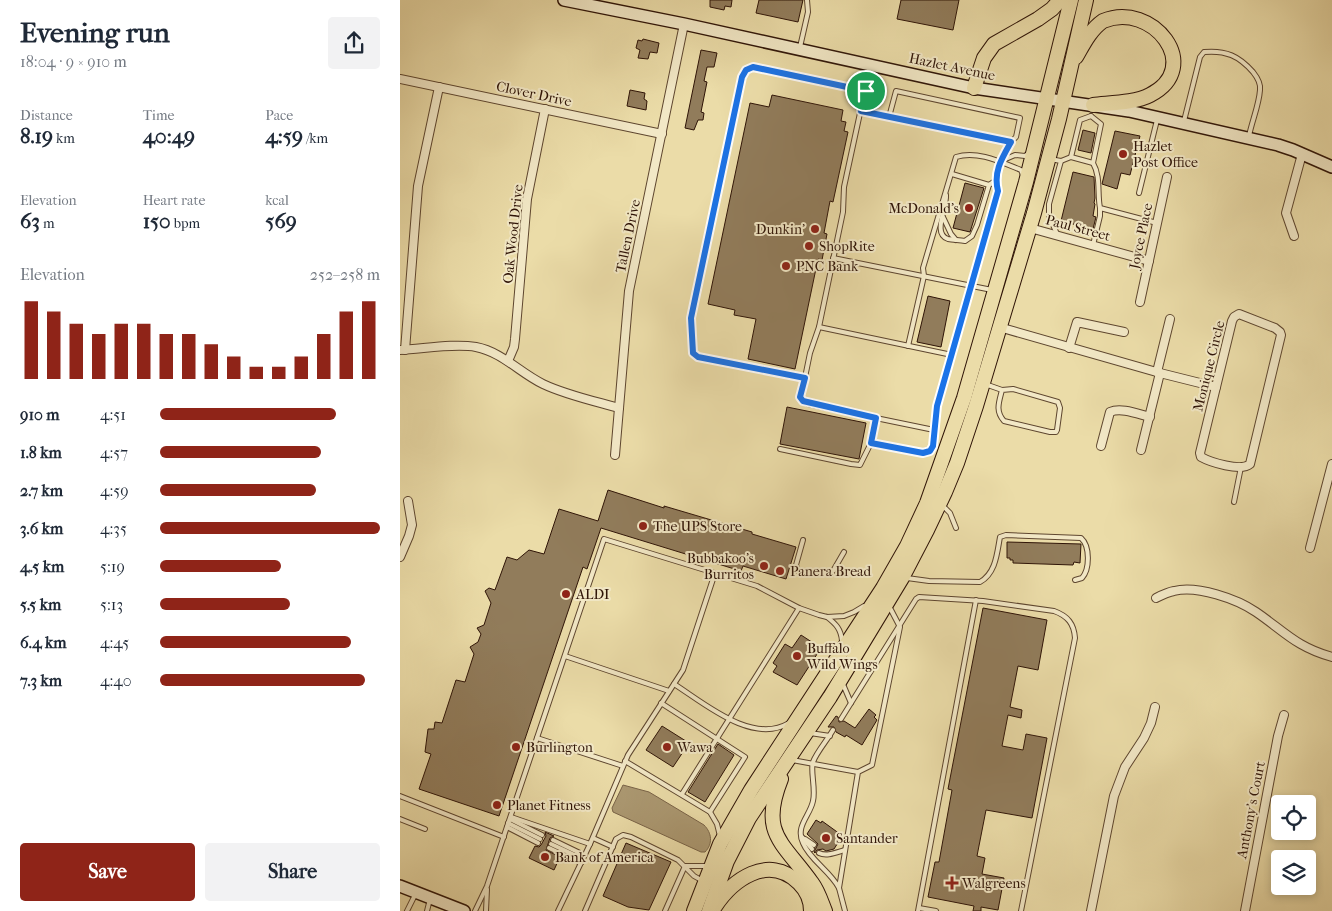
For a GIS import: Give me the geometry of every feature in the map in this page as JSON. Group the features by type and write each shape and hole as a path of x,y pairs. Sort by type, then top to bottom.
{"highway":[{"path":"974,88 984,58 994,44 1052,10 1060,0"},
{"path":"711,911 717,885 735,844 765,792 789,761 840,678 883,597 928,503 959,415 1026,182 1071,0"},
{"path":"694,911 720,844 751,790 840,653 883,597 902,578 940,503 957,463 1030,228 1043,202 1054,160 1063,101 1086,0"},
{"path":"1073,62 1093,30 1105,19 1117,14 1132,12 1148,16 1161,26 1167,34 1173,51 1173,62 1168,78 1158,90 1141,99 1092,111"},
{"path":"789,761 773,800 772,818 775,832 785,852 813,884 825,911"},
{"path":"711,911 735,884 749,875 769,870 778,871 795,879 807,893 811,911"}],"street":[{"name":"Hazlet Avenue","path":"564,0 684,24 974,88 1063,101 1092,111 1158,117 1278,145 1332,167"},
{"name":"Tallen Drive","path":"615,455 629,291 684,24"},
{"name":"Clover Drive","path":"400,79 662,134"},
{"path":"439,87 418,186 402,350 475,347 508,361 528,376 545,385 619,408"},
{"name":"Oak Wood Drive","path":"508,361 515,339 527,199 545,109"},
{"path":"1294,236 1286,213 1302,154"},
{"name":"Joyce Place","path":"1140,302 1167,176"},
{"name":"Paul Street","path":"1030,228 1149,260"},
{"name":"Monique Circle","path":"1243,314 1279,330 1281,335 1250,464 1246,468 1241,467 1212,462 1201,456 1200,449 1234,317 1243,314"},
{"path":"1141,450 1150,417 1170,319"},
{"path":"1069,348 1077,322 1124,332"},
{"path":"998,327 1158,373 1216,387"},
{"path":"1101,446 1112,410 1150,417"},
{"path":"1310,548 1332,464"},
{"path":"1324,497 1332,503"},
{"path":"400,557 412,525 408,501"},
{"path":"1156,598 1176,590 1190,590 1227,598 1255,611 1297,643 1332,657"},
{"path":"1091,911 1114,796 1126,767 1151,723 1155,707"},
{"name":"Anthony's Court","path":"1245,911 1278,736 1284,715"},
{"path":"400,886 464,911"}],"lane":[{"path":"800,49 808,12 807,0"},
{"path":"1184,123 1200,57 1204,52 1215,51 1229,54 1238,57 1258,78 1260,88 1248,138"},
{"path":"871,65 844,187 843,212 819,327 810,353 800,397 803,401 934,430"},
{"path":"805,378 698,357 693,353 691,318 742,77 746,70 753,67 866,91"},
{"path":"889,117 896,91 1020,118 1016,136 1001,161 995,180 989,185 977,225 972,236 965,241 947,239 941,234 940,228 946,202 946,193"},
{"path":"861,111 1011,142"},
{"path":"1071,157 1080,120 1092,111 1101,124 1093,164 1098,178 1100,208 1094,245"},
{"path":"1139,193 1158,117"},
{"path":"1001,161 1015,155 1025,156 1034,149"},
{"path":"908,346 924,276 923,268 956,157 965,154 1001,161 1021,170 1026,182"},
{"path":"1054,160 1071,157 1093,164"},
{"path":"952,174 989,185"},
{"path":"871,443 923,453 930,451 933,446 937,406 998,191 995,180"},
{"path":"1043,202 1058,235"},
{"path":"1100,208 1157,223"},
{"path":"943,217 956,240"},
{"path":"833,258 995,291"},
{"path":"819,327 952,355"},
{"path":"982,383 1002,390 1013,389 1058,402 1060,408 1058,430 1050,432 1004,421 999,415 998,408 1002,390"},
{"path":"780,449 860,465 871,443 876,418"},
{"path":"1234,502 1241,467"},
{"path":"940,503 950,513 956,528"},
{"path":"902,578 929,581 980,582 987,577 998,556 1000,537 1006,535 1081,538 1086,543 1087,548 1086,569 1082,578 1075,580"},
{"path":"475,911 487,886 504,837 604,539 764,589 799,608 827,617 836,624 841,632 843,641 840,653"},
{"path":"803,540 796,565 798,571 825,573 833,571 844,552"},
{"path":"558,911 593,838 625,760 684,667 715,573"},
{"path":"789,761 812,763 858,772 872,765 900,627 883,597 844,616 827,617"},
{"path":"841,719 919,597 976,600 1064,614 1074,628 1075,638 1022,911"},
{"path":"936,911 918,910 976,600"},
{"path":"682,794 799,608"},
{"path":"564,656 669,691"},
{"path":"840,678 851,703"},
{"path":"674,684 729,720 751,728 776,728 787,725 800,714"},
{"path":"661,703 745,756 710,812"},
{"path":"834,730 812,763 814,799 802,823 802,842 839,888 846,911"},
{"path":"807,732 830,736"},
{"path":"537,738 623,766"},
{"path":"625,760 710,812 717,824 720,844"},
{"path":"839,888 858,772"},
{"path":"400,796 504,837"},
{"path":"400,819 426,829"},
{"path":"509,822 540,839 509,822"},
{"path":"509,822 590,844"},
{"path":"584,911 616,839 623,835 678,860 694,876 704,882"},
{"path":"802,837 813,847"},
{"path":"593,838 613,847"},
{"path":"551,844 583,859"},
{"path":"820,852 829,854 845,850"},
{"path":"685,866 710,866"},
{"path":"665,911 685,866"},
{"path":"486,911 487,886"},
{"path":"407,911 416,893"},
{"path":"427,911 430,898"}],"shaded area":[{"path":"623,785 649,792 704,825 709,831 710,842 708,849 705,852 701,852 613,812 612,808"}],"building":[{"path":"710,0 732,0 731,7 725,6 724,10 710,7"},
{"path":"759,0 803,0 798,22 756,13"},
{"path":"901,0 959,0 953,30 897,19"},
{"path":"643,39 659,43 657,53 650,52 648,59 638,58 640,50 636,48 638,40 642,41"},
{"path":"701,50 717,53 714,67 707,67 704,81 707,82 701,112 704,113 703,120 698,120 694,130 685,128"},
{"path":"630,90 645,93 644,99 647,101 646,110 627,106"},
{"path":"772,95 843,110 841,121 846,122 844,131 848,132 833,202 830,201 824,233 827,234 822,260 818,259 795,369 748,359 756,319 734,315 735,310 708,304 750,103 769,107"},
{"path":"1083,130 1095,133 1091,153 1078,150"},
{"path":"1115,131 1140,136 1130,175 1121,173 1117,189 1102,184"},
{"path":"1073,172 1094,177 1095,204 1093,216 1096,217 1093,229 1061,221"},
{"name":"McDonald's","path":"965,183 984,188 970,232 953,228"},
{"path":"928,296 950,301 941,347 917,342"},
{"path":"787,407 866,423 859,459 780,444"},
{"path":"608,490 664,508 664,506 752,532 752,534 796,547 786,579 743,566 741,571 601,528 587,569 583,567 499,816 419,789 431,754 425,752 428,729 434,729 435,722 442,723 456,680 465,682 474,654 470,647 478,642 481,634 477,628 484,625 491,603 485,591 489,588 495,590 507,557 517,560 529,550 544,554 559,509 598,521"},
{"path":"1007,542 1081,544 1080,563 1074,562 1073,565 1013,563 1013,560 1007,558"},
{"path":"983,608 1047,620 1038,670 1018,666 1010,707 1022,710 1021,718 1008,715 1002,746 1023,750 1026,734 1047,738 1032,818 986,810 977,856 985,858 982,874 1004,878 998,910 981,907 981,911 973,911 974,906 928,897 935,862 939,862 952,790 948,789"},
{"name":"Buffalo Wild Wings","path":"801,635 821,648 797,685 773,672 777,666 773,663 785,644 792,648"},
{"path":"869,709 876,715 874,717 877,720 862,745 846,735 845,737 836,732 834,727 828,727 836,716 839,722 844,721 855,728"},
{"name":"Wawa","path":"662,726 689,743 673,767 646,750"},
{"name":"Wawa","path":"718,744 734,755 705,802 688,792"},
{"name":"Santander","path":"816,820 821,823 822,821 840,834 841,838 834,849 826,851 823,849 814,852 818,844 807,834"},
{"name":"Bank of America","path":"545,832 554,836 550,838 546,850 560,857 554,870 529,858 535,846 539,847 541,845 546,836"},
{"path":"626,843 671,862 649,910 628,907 603,896"}],"place":[{"name":"Hazlet Post Office","path":"1123,154"},
{"name":"McDonald's","path":"969,208"},
{"name":"Dunkin'","path":"815,229"},
{"name":"ShopRite","path":"809,246"},
{"name":"PNC Bank","path":"786,266"},
{"name":"The UPS Store","path":"643,526"},
{"name":"Bubbakoo's Burritos","path":"764,566"},
{"name":"Panera Bread","path":"780,571"},
{"name":"ALDI","path":"566,594"},
{"name":"Buffalo Wild Wings","path":"797,656"},
{"name":"Burlington","path":"516,747"},
{"name":"Wawa","path":"667,747"},
{"name":"Planet Fitness","path":"497,805"},
{"name":"Santander","path":"826,838"},
{"name":"Bank of America","path":"545,857"},
{"name":"Walgreens","path":"952,883"}],"route":[{"path":"753,67 866,91 861,111 1011,142 1001,161 995,180 998,191 937,406 933,446 930,451 923,453 871,443 876,418 808,404 803,401 800,397 805,378 698,357 693,353 691,318 742,77 746,70 753,67"}]}
